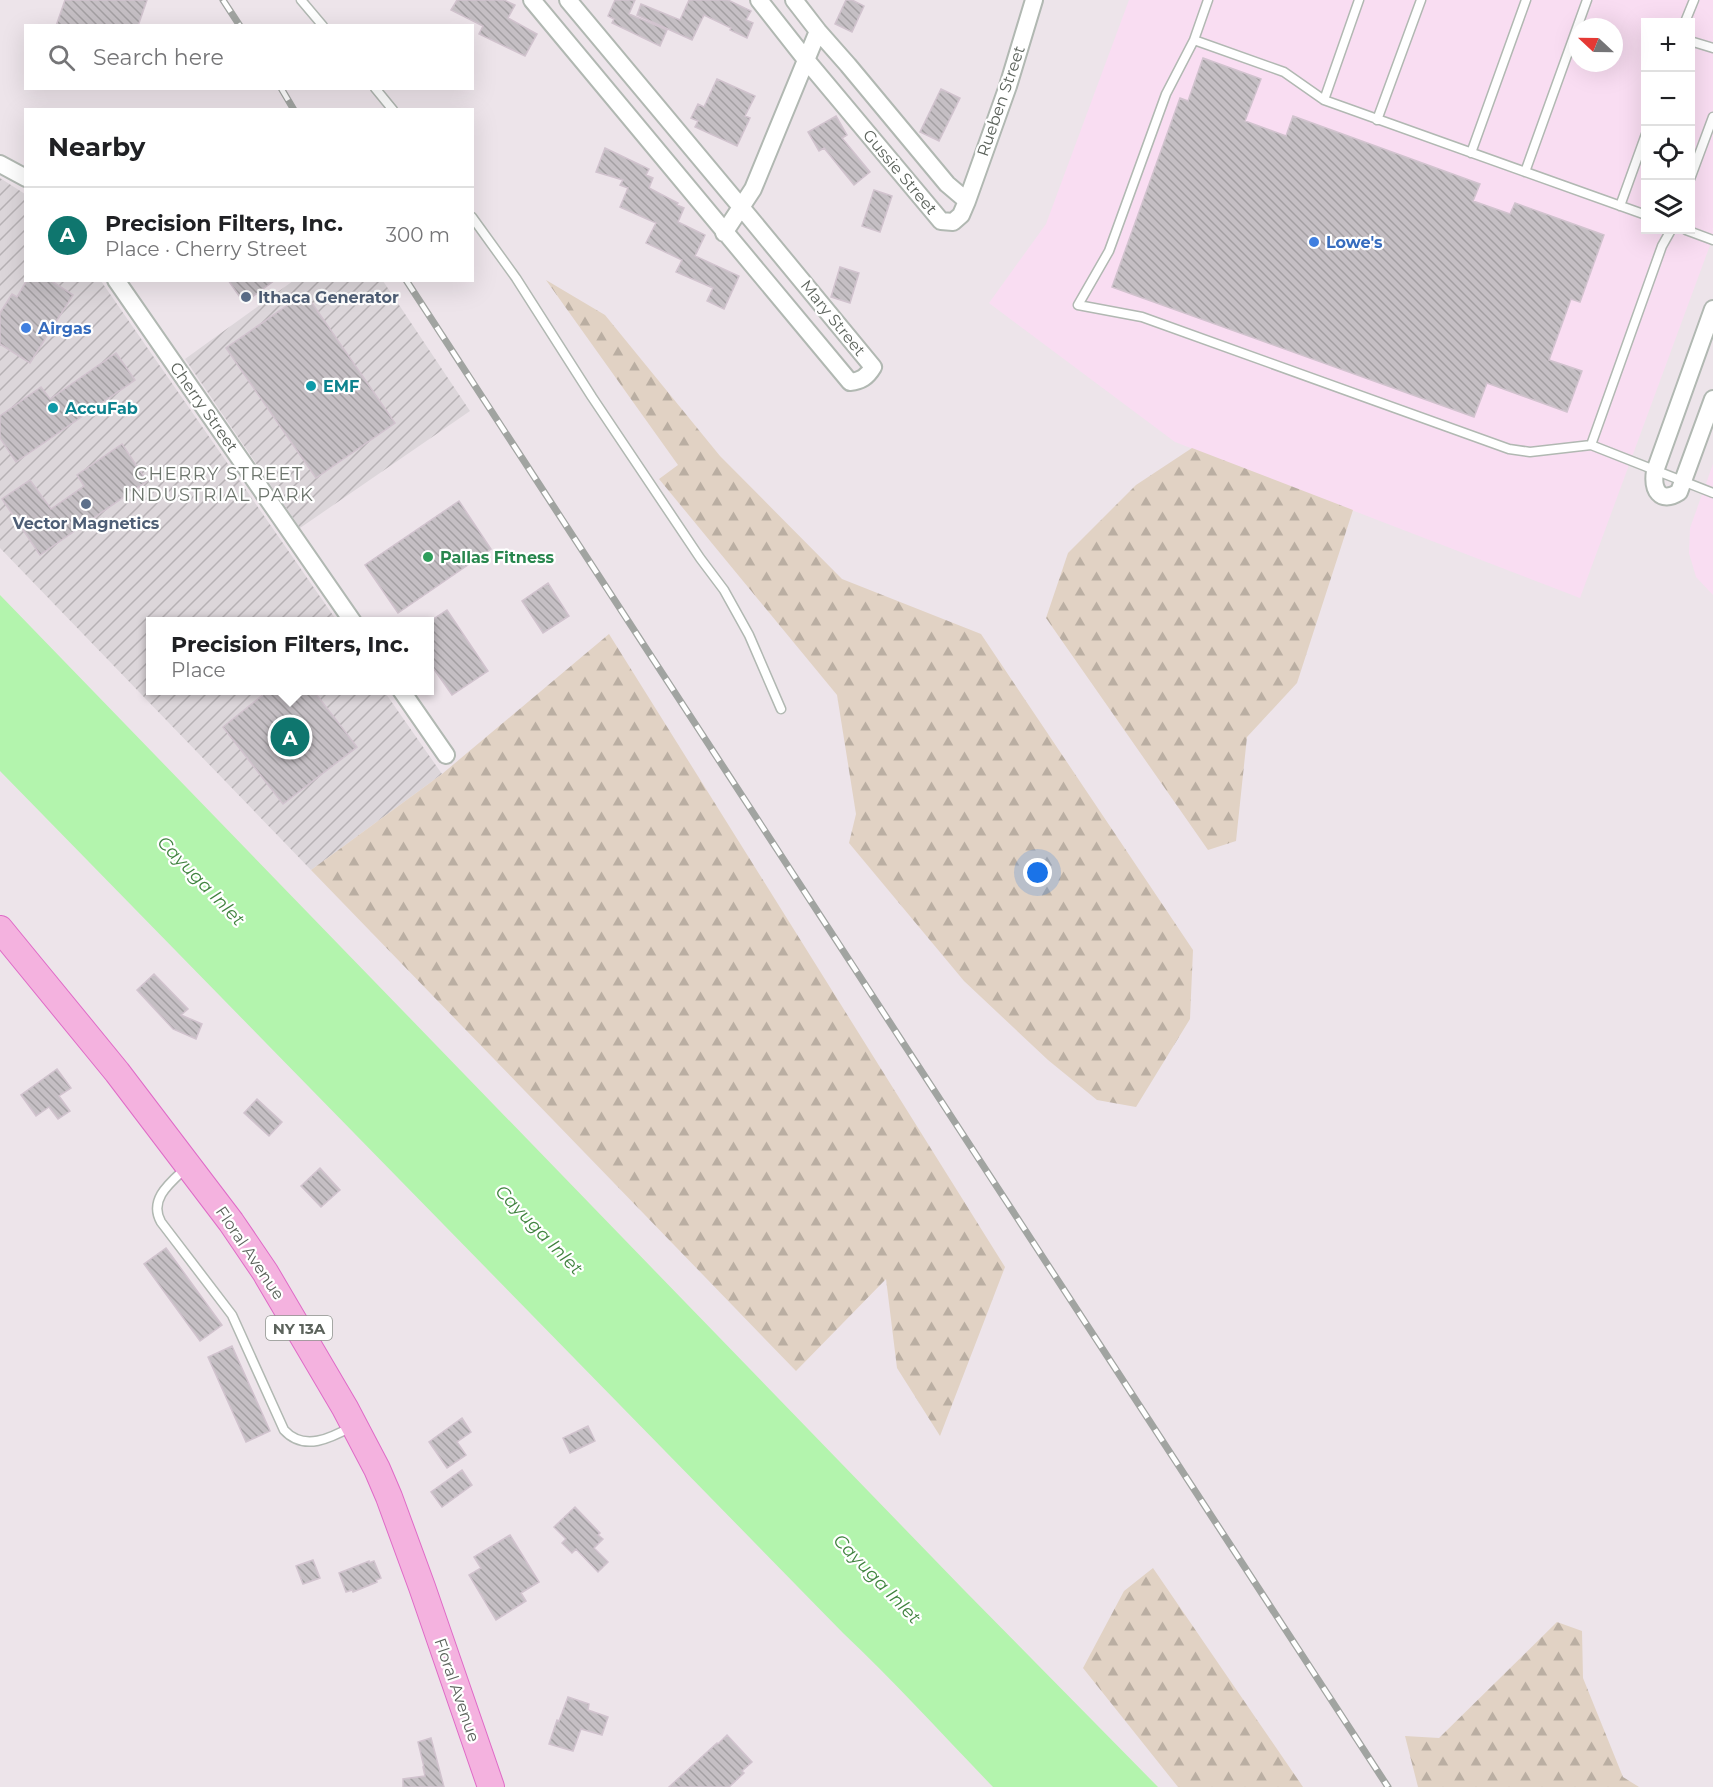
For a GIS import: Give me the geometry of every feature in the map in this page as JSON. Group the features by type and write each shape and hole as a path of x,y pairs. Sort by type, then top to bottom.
{"main road":[{"name":"Floral Avenue","path":"0,929 117,1072 231,1222 265,1272 355,1425 393,1507 491,1787"}],"street":[{"name":"Mary Street","path":"532,0 850,382 860,381 869,375 873,367 568,0"},
{"name":"Gussie Street","path":"759,0 941,221 953,222 962,214 967,201 947,184 818,32 794,0"},
{"name":"Rueben Street","path":"967,201 1008,86 1034,0"},
{"path":"724,233 753,189 818,32"},
{"path":"0,164 24,177"},
{"name":"Cherry Street","path":"117,282 350,617"},
{"path":"1713,309 1655,471 1653,481 1659,494 1672,497 1679,492 1713,399"},
{"path":"405,695 446,754"}],"lane":[{"path":"301,0 321,24"},
{"path":"1208,0 1194,40 1166,94 1109,251 1078,305 1142,317 1509,449 1530,452 1591,445 1655,471"},
{"path":"1324,100 1359,0"},
{"path":"1377,120 1421,0"},
{"path":"1471,153 1526,0"},
{"path":"1525,172 1587,0"},
{"path":"1687,18 1694,0"},
{"path":"1194,40 1284,72 1324,100 1641,213"},
{"path":"1695,42 1713,48"},
{"path":"377,90 391,108"},
{"path":"1695,166 1713,117"},
{"path":"1620,206 1641,148"},
{"path":"474,220 516,278 592,397 724,590 749,635 781,709"},
{"path":"1695,233 1713,240"},
{"path":"1591,445 1662,246 1669,234"},
{"path":"1684,482 1713,493"},
{"path":"189,1165 162,1192 157,1204 157,1214 232,1315 284,1430 297,1440 318,1441 332,1437 355,1425"}],"shaded area":[{"path":"1129,0 1713,0 1713,237 1580,598 1175,442 989,303 1046,224"},
{"name":"CHERRY STREET INDUSTRIAL PARK","path":"0,178 24,193 24,282 102,282 334,617 146,617 146,695 387,695 442,774 311,870 0,548"},
{"name":"CHERRY STREET INDUSTRIAL PARK","path":"292,282 384,282 470,411 300,528 185,359"},
{"path":"1713,464 1713,595 1696,577 1689,553 1690,528"}],"green space":[{"path":"546,280 605,315 720,456 842,579 981,634 1193,950 1190,1019 1136,1107 1097,1100 1048,1060 964,981 849,843 856,814 837,695 659,479 678,465"},
{"path":"1192,448 1353,510 1297,683 1247,737 1236,841 1208,850 1046,618 1068,553 1136,485"},
{"path":"609,634 1005,1267 940,1436 897,1368 886,1279 796,1371 311,870 442,774"},
{"path":"1153,1568 1303,1787 1178,1787 1083,1668 1124,1591"},
{"path":"1557,1622 1582,1631 1583,1678 1623,1777 1639,1787 1418,1787 1405,1736 1439,1738"}],"water":[{"name":"Cayuga Inlet","path":"0,595 964,1590 1158,1787 993,1787 0,771"}],"building":[{"path":"65,0 147,0 139,24 57,24"},
{"path":"457,0 504,0 515,5 508,18 537,34 525,56 479,34 483,26 451,10"},
{"path":"615,0 635,0 629,14 667,30 660,46 612,23 614,19 608,16"},
{"path":"689,0 728,0 751,11 746,20 753,23 747,38 704,15 692,40 637,15 641,4 680,20"},
{"path":"846,0 852,0 864,6 852,32 835,24"},
{"name":"Lowe's","path":"1203,58 1261,79 1245,121 1286,136 1293,116 1480,184 1473,201 1510,214 1515,203 1604,235 1580,302 1571,299 1549,360 1582,371 1567,412 1487,383 1474,417 1112,287 1180,98 1188,101"},
{"path":"717,79 755,96 745,116 750,118 737,146 695,127 698,121 691,118 698,104 704,107"},
{"path":"941,89 960,98 939,141 920,132"},
{"path":"836,116 847,135 842,138 870,172 854,185 824,148 819,151 808,132"},
{"path":"605,148 649,169 646,175 653,178 649,188 684,208 678,222 705,235 695,256 739,276 724,309 707,301 713,288 676,272 682,260 646,243 656,223 620,207 628,188 620,185 623,180 596,172"},
{"path":"874,190 892,196 880,232 862,226"},
{"path":"840,267 859,273 850,303 831,297"},
{"name":"Airgas","path":"26,282 53,282 73,295 30,363 0,344 0,313 12,294 17,297"},
{"name":"Ithaca Generator","path":"229,282 272,282 244,303"},
{"name":"EMF","path":"305,293 395,423 316,478 226,348"},
{"name":"AccuFab","path":"116,353 135,380 16,462 0,438 0,416 41,387 50,399"},
{"name":"Vector Magnetics","path":"122,444 147,481 40,555 2,499 30,480 51,509 84,486 77,475"},
{"name":"Pallas Fitness","path":"459,501 491,549 398,613 365,565"},
{"path":"548,583 569,616 543,633 522,601"},
{"path":"447,610 488,671 452,695 434,669 434,619"},
{"path":"263,695 317,695 357,747 283,804 223,727"},
{"path":"154,974 188,1009 181,1015 202,1024 196,1039 173,1029 137,990"},
{"path":"57,1069 71,1088 59,1096 70,1111 58,1119 49,1107 36,1116 21,1095"},
{"path":"257,1099 282,1122 269,1136 244,1113"},
{"path":"320,1168 340,1190 321,1207 301,1186"},
{"path":"166,1248 222,1325 200,1341 144,1264"},
{"path":"232,1346 270,1431 246,1442 208,1357"},
{"path":"462,1418 471,1432 457,1442 466,1455 447,1468 429,1442"},
{"path":"588,1426 595,1441 570,1453 563,1438"},
{"path":"462,1470 472,1485 442,1507 431,1492"},
{"path":"575,1507 603,1539 594,1548 608,1562 598,1572 576,1549 572,1553 562,1543 566,1539 554,1527"},
{"path":"510,1535 539,1582 521,1593 526,1601 496,1620 469,1575 481,1568 474,1557"},
{"path":"313,1560 320,1578 303,1584 296,1566"},
{"path":"369,1561 369,1563 374,1561 381,1578 353,1592 352,1590 346,1592 339,1573"},
{"path":"568,1697 589,1704 588,1710 608,1717 602,1735 581,1729 573,1751 549,1744"},
{"path":"727,1735 752,1762 729,1787 669,1787 717,1743"},
{"path":"431,1738 444,1787 403,1787 403,1779 425,1776 418,1742"}],"railway":[{"path":"223,0 239,24"},
{"path":"282,90 293,108"},
{"path":"407,282 1388,1787"}],"place":[{"name":"Lowe's","path":"1314,242"},
{"name":"Ithaca Generator","path":"246,297"},
{"name":"Airgas","path":"26,328"},
{"name":"EMF","path":"311,386"},
{"name":"AccuFab","path":"53,408"},
{"name":"Vector Magnetics","path":"86,504"},
{"name":"Pallas Fitness","path":"428,557"},
{"name":"Precision Filters, Inc.","path":"290,737"}],"district":[{"name":"CHERRY STREET INDUSTRIAL PARK","path":"219,484"}]}
